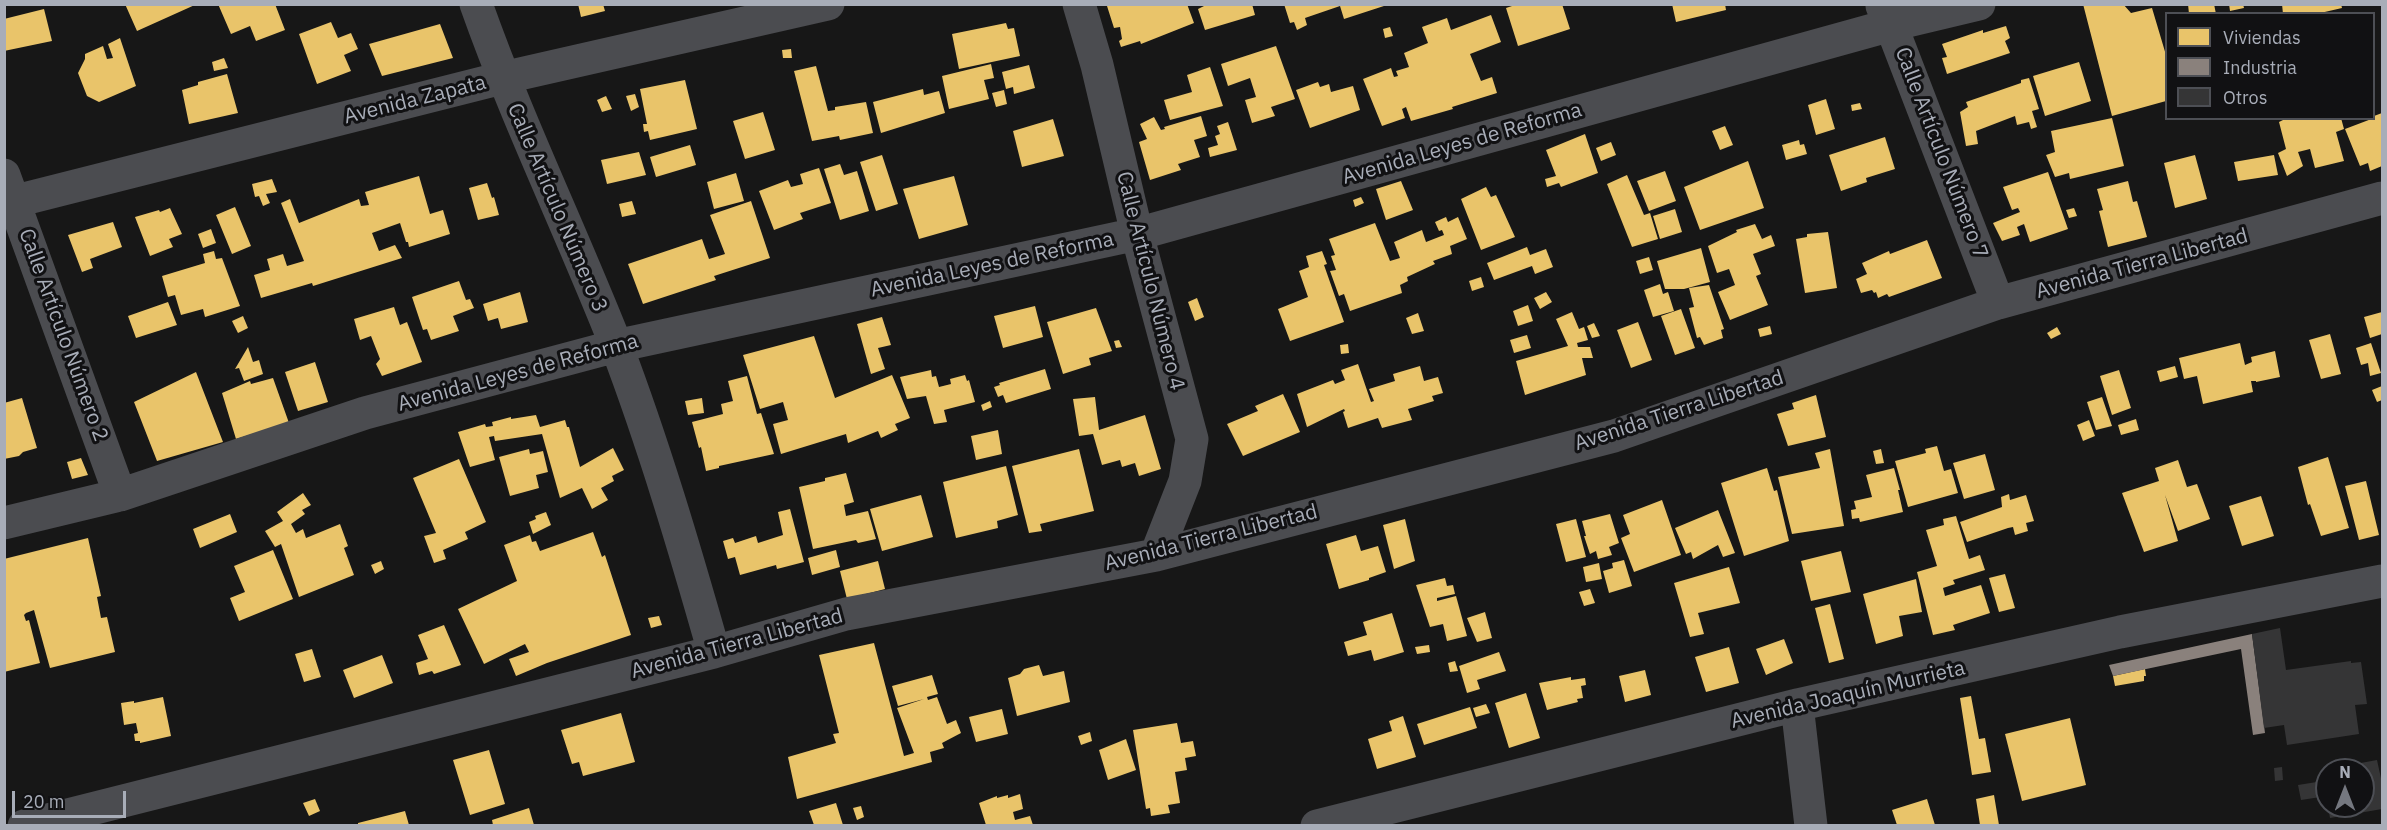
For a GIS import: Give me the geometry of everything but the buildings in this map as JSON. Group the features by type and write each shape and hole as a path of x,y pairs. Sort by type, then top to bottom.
{"street":[{"name":"Calle Artículo Número 3","path":"476,4 502,78 616,346 682,538 714,652"},
{"name":"Avenida Zapata","path":"8,194 828,4"},
{"name":"Calle Artículo Número 4","path":"1079,4 1097,65 1137,234 1192,439 1185,481 1156,555"},
{"name":"Avenida Leyes de Reforma","path":"4,523 120,495 364,413 616,346 1137,234 1886,15 1979,4"},
{"name":"Calle Artículo Número 7","path":"1886,15 1998,303"},
{"name":"Calle Artículo Número 2","path":"8,194 120,495"},
{"name":"Avenida Tierra Libertad","path":"24,825 714,652 846,614 1156,555 1614,436 1998,303 2382,198"},
{"name":"Avenida Joaquín Murrieta","path":"1317,825 1797,705 2120,632 2382,581"},
{"path":"1797,705 1811,825"}]}
